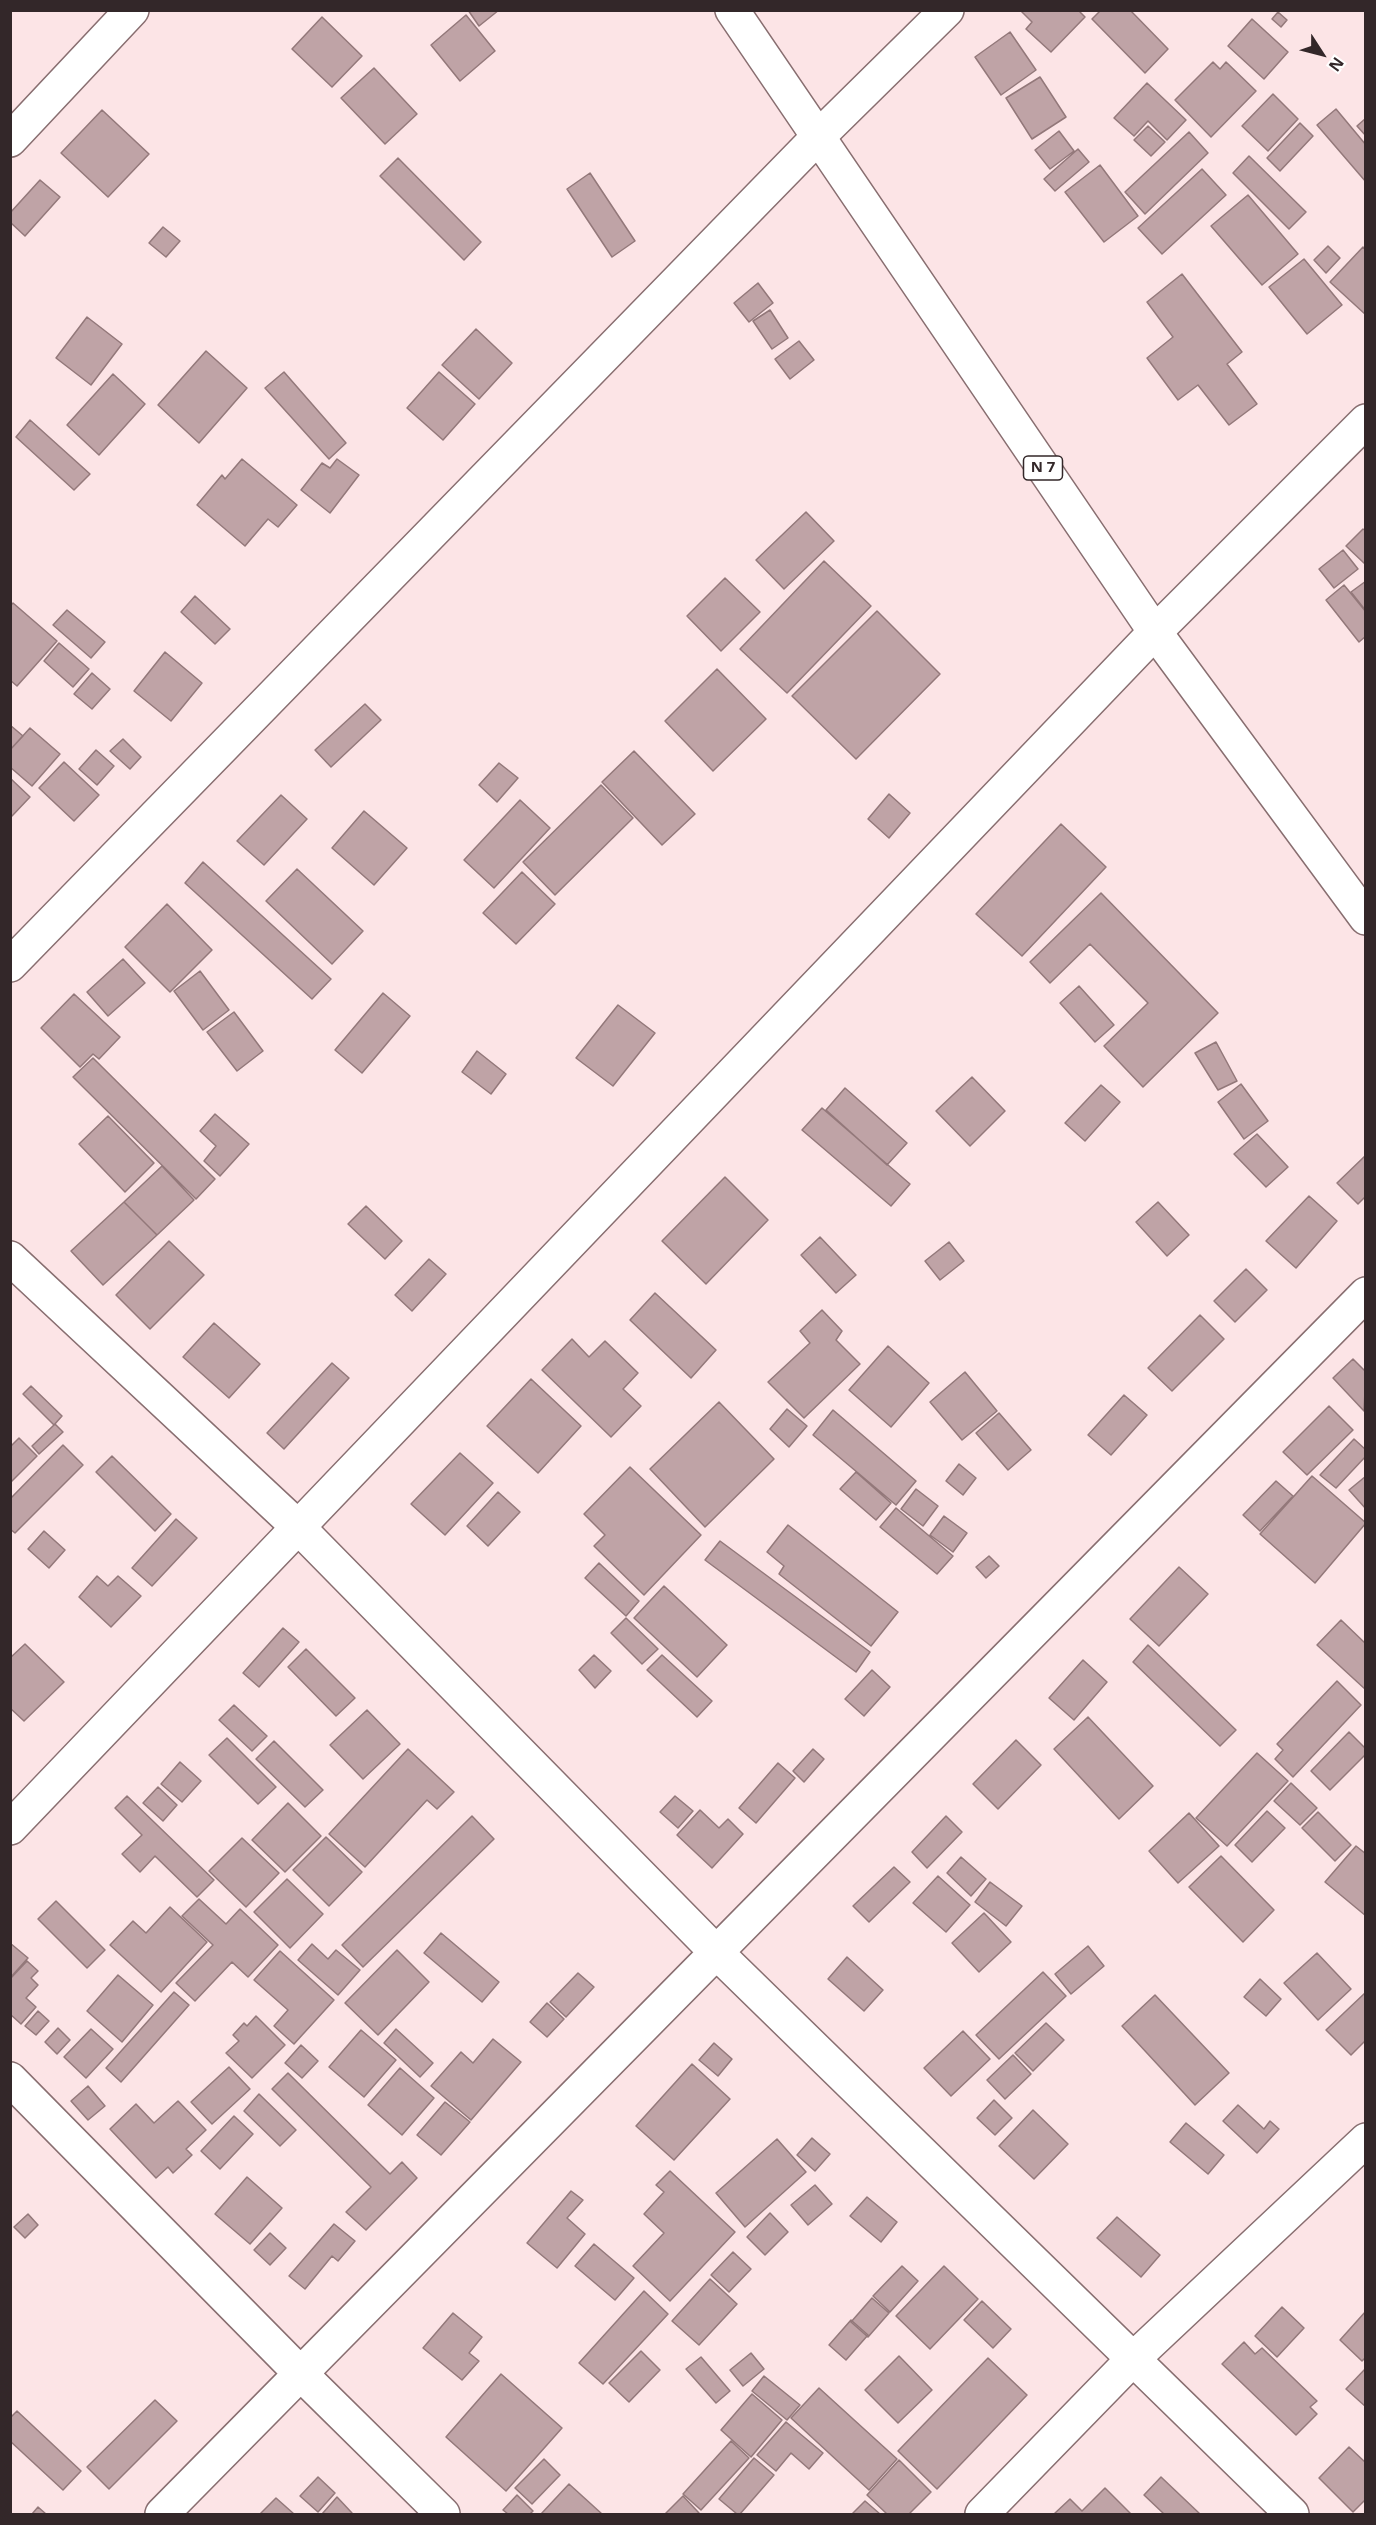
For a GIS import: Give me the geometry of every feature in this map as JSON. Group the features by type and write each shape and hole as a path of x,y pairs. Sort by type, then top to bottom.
{"main road":[{"path":"10,140 132,10"},
{"name":"N 7","path":"732,10 1155,632 1365,918"},
{"path":"10,965 817,138 947,10"},
{"path":"10,1828 1155,632 1365,421"},
{"path":"10,1258 298,1527 716,1953 1132,2361 1292,2514"},
{"path":"162,2514 1365,1294"},
{"path":"10,2079 301,2374 443,2514"},
{"path":"982,2514 1132,2361 1365,2140"}],"building":[{"path":"468,10 499,10 479,26"},
{"path":"1020,10 1078,10 1085,17 1051,52 1026,29 1032,22"},
{"path":"1101,10 1130,10 1168,49 1145,73 1092,19"},
{"path":"1278,12 1287,20 1281,27 1272,19"},
{"path":"466,15 495,51 460,81 431,45"},
{"path":"322,17 362,56 332,87 292,49"},
{"path":"1252,19 1288,52 1264,79 1228,46"},
{"path":"1010,32 1036,70 1001,95 975,57"},
{"path":"1213,62 1220,69 1226,62 1256,91 1211,137 1175,100"},
{"path":"374,68 417,114 385,144 341,98"},
{"path":"1040,77 1066,117 1032,139 1006,98"},
{"path":"1147,83 1186,120 1167,140 1148,121 1134,136 1114,118"},
{"path":"1273,94 1298,119 1268,151 1242,126"},
{"path":"1336,109 1366,145 1366,182 1317,125"},
{"path":"102,110 149,154 108,197 61,153"},
{"path":"1366,118 1366,136 1357,126"},
{"path":"1300,123 1313,136 1280,171 1267,158"},
{"path":"1148,126 1165,142 1151,156 1134,140"},
{"path":"1059,131 1074,151 1050,169 1035,150"},
{"path":"1189,132 1208,153 1145,214 1125,192"},
{"path":"1078,149 1089,162 1055,191 1044,179"},
{"path":"1249,156 1306,212 1289,229 1233,173"},
{"path":"398,158 481,242 464,260 380,176"},
{"path":"1100,165 1138,216 1104,242 1065,192"},
{"path":"1202,169 1226,195 1162,254 1138,228"},
{"path":"590,173 635,241 612,257 567,189"},
{"path":"40,180 60,197 25,236 10,222 10,213"},
{"path":"1248,195 1298,254 1262,285 1211,226"},
{"path":"163,227 180,241 166,257 149,243"},
{"path":"1328,246 1340,258 1326,273 1314,260"},
{"path":"1363,247 1366,250 1366,315 1330,282"},
{"path":"1304,259 1342,305 1307,334 1269,287"},
{"path":"1182,274 1242,352 1227,364 1257,404 1229,425 1198,385 1178,400 1147,358 1173,337 1147,302"},
{"path":"758,283 773,303 749,322 734,303"},
{"path":"770,310 788,338 772,349 753,321"},
{"path":"87,317 122,344 91,385 56,358"},
{"path":"476,329 512,363 479,399 442,365"},
{"path":"799,341 814,360 790,379 775,359"},
{"path":"206,351 247,388 199,443 158,405"},
{"path":"284,372 346,443 329,459 265,388"},
{"path":"439,372 475,404 443,440 407,408"},
{"path":"113,374 145,404 99,455 67,425"},
{"path":"30,420 90,474 74,490 16,437"},
{"path":"242,459 297,505 278,527 268,519 245,546 197,505 222,475 225,479"},
{"path":"337,459 359,475 330,513 301,490 322,463 330,468"},
{"path":"806,512 834,541 784,589 756,560"},
{"path":"1363,529 1366,531 1365,564 1346,546"},
{"path":"1343,550 1358,569 1334,588 1319,569"},
{"path":"824,561 871,606 787,693 740,649"},
{"path":"725,578 760,612 721,651 687,616"},
{"path":"1366,581 1366,611 1351,592"},
{"path":"1344,585 1366,612 1366,636 1359,642 1326,600"},
{"path":"195,596 230,629 215,644 181,612"},
{"path":"13,603 57,641 17,686 10,680 10,606"},
{"path":"67,610 105,642 91,658 53,625"},
{"path":"877,611 940,674 856,759 792,696"},
{"path":"59,643 89,669 73,687 44,661"},
{"path":"165,652 202,683 171,721 134,691"},
{"path":"717,669 766,719 713,771 665,721"},
{"path":"92,673 110,689 92,709 74,694"},
{"path":"365,704 381,720 331,767 315,750"},
{"path":"10,725 23,736 10,750"},
{"path":"30,728 60,754 32,786 10,767 10,750"},
{"path":"123,739 141,757 130,769 110,751"},
{"path":"96,750 114,766 97,785 79,769"},
{"path":"634,751 695,814 662,845 602,782"},
{"path":"64,762 99,795 74,821 39,788"},
{"path":"499,763 518,778 497,802 479,785"},
{"path":"10,778 30,797 12,816 10,814"},
{"path":"601,785 633,818 555,895 523,862"},
{"path":"889,794 910,813 889,838 868,819"},
{"path":"281,795 307,819 264,865 237,841"},
{"path":"520,800 550,828 494,888 464,860"},
{"path":"364,811 407,848 374,885 332,848"},
{"path":"1061,824 1106,867 1022,956 976,914"},
{"path":"203,862 331,979 312,999 185,883"},
{"path":"297,869 363,931 332,964 266,901"},
{"path":"522,872 555,904 516,944 483,913"},
{"path":"1101,893 1218,1013 1143,1087 1104,1046 1148,1003 1090,944 1050,983 1030,962"},
{"path":"167,904 212,950 170,992 125,947"},
{"path":"123,959 145,983 108,1016 87,992"},
{"path":"200,971 229,1010 203,1030 174,991"},
{"path":"1079,986 1114,1025 1095,1042 1060,1003"},
{"path":"383,993 410,1016 362,1073 335,1050"},
{"path":"74,994 120,1037 99,1059 93,1054 80,1067 41,1028"},
{"path":"618,1005 655,1033 613,1086 576,1058"},
{"path":"234,1012 263,1051 237,1071 207,1032"},
{"path":"1216,1042 1237,1081 1218,1090 1195,1053"},
{"path":"477,1051 506,1074 491,1094 462,1072"},
{"path":"93,1058 215,1179 196,1199 73,1077"},
{"path":"972,1077 1005,1111 970,1146 936,1111"},
{"path":"1241,1084 1268,1121 1244,1139 1218,1102"},
{"path":"1101,1085 1120,1102 1085,1141 1065,1123"},
{"path":"845,1088 907,1143 887,1165 826,1110"},
{"path":"822,1108 910,1184 891,1206 802,1130"},
{"path":"215,1114 249,1144 220,1176 204,1161 216,1146 200,1131"},
{"path":"108,1116 154,1163 125,1192 79,1144"},
{"path":"1257,1134 1288,1167 1266,1187 1234,1154"},
{"path":"1366,1155 1366,1196 1358,1204 1337,1183"},
{"path":"162,1166 194,1200 157,1235 124,1202"},
{"path":"725,1177 768,1220 706,1284 662,1241"},
{"path":"1309,1196 1337,1221 1296,1268 1266,1241"},
{"path":"124,1202 157,1235 103,1285 71,1251"},
{"path":"1158,1202 1189,1235 1167,1256 1136,1222"},
{"path":"366,1206 402,1241 385,1259 348,1224"},
{"path":"820,1237 856,1275 836,1293 801,1255"},
{"path":"169,1241 204,1275 150,1329 116,1295"},
{"path":"949,1242 964,1261 940,1280 925,1261"},
{"path":"429,1259 446,1274 412,1311 395,1295"},
{"path":"1246,1269 1267,1290 1235,1322 1214,1301"},
{"path":"655,1293 716,1350 691,1378 630,1320"},
{"path":"822,1310 842,1331 836,1340 860,1364 804,1418 768,1382 810,1343 800,1331"},
{"path":"1200,1315 1224,1339 1172,1391 1148,1368"},
{"path":"214,1323 260,1364 229,1398 183,1357"},
{"path":"572,1339 589,1357 605,1341 638,1373 623,1389 641,1406 611,1437 542,1370"},
{"path":"888,1346 929,1383 891,1427 849,1390"},
{"path":"1353,1359 1366,1372 1364,1411 1333,1378"},
{"path":"332,1363 349,1378 284,1449 267,1433"},
{"path":"965,1372 997,1411 962,1440 930,1402"},
{"path":"531,1379 581,1426 538,1473 487,1426"},
{"path":"31,1386 62,1416 54,1425 23,1394"},
{"path":"1124,1395 1147,1415 1111,1455 1088,1435"},
{"path":"719,1402 774,1459 705,1527 650,1469"},
{"path":"1329,1406 1353,1430 1307,1475 1283,1452"},
{"path":"787,1409 807,1426 789,1447 770,1429"},
{"path":"833,1410 916,1481 896,1505 813,1435"},
{"path":"999,1413 1031,1450 1008,1470 976,1433"},
{"path":"55,1424 63,1432 39,1454 32,1446"},
{"path":"19,1438 37,1456 10,1483 10,1447"},
{"path":"1354,1439 1366,1450 1366,1456 1336,1488 1320,1475"},
{"path":"63,1445 83,1465 15,1533 10,1529 10,1499"},
{"path":"460,1453 493,1483 445,1535 411,1504"},
{"path":"112,1456 171,1514 155,1531 96,1472"},
{"path":"959,1464 976,1478 963,1495 946,1481"},
{"path":"630,1467 701,1535 644,1595 594,1546 605,1535 584,1514"},
{"path":"856,1472 891,1503 876,1520 840,1489"},
{"path":"1312,1476 1366,1523 1315,1583 1260,1534"},
{"path":"1366,1476 1366,1509 1349,1490"},
{"path":"1276,1481 1293,1496 1260,1531 1243,1515"},
{"path":"916,1489 938,1506 923,1526 901,1509"},
{"path":"498,1492 520,1512 488,1546 467,1526"},
{"path":"896,1508 953,1556 937,1574 880,1527"},
{"path":"944,1516 967,1533 953,1552 930,1535"},
{"path":"176,1519 197,1538 152,1586 132,1568"},
{"path":"788,1525 898,1612 871,1646 779,1574 784,1566 767,1552"},
{"path":"44,1531 65,1550 49,1568 28,1549"},
{"path":"720,1541 870,1652 856,1672 705,1560"},
{"path":"989,1556 999,1566 986,1578 976,1567"},
{"path":"599,1563 639,1601 626,1616 585,1578"},
{"path":"1179,1567 1208,1594 1159,1646 1130,1619"},
{"path":"97,1576 108,1586 118,1576 141,1596 111,1627 79,1597"},
{"path":"664,1586 727,1645 697,1677 634,1618"},
{"path":"626,1618 658,1649 642,1664 611,1633"},
{"path":"1341,1620 1366,1644 1366,1690 1317,1645"},
{"path":"283,1628 299,1642 259,1687 243,1673"},
{"path":"25,1644 64,1682 24,1721 10,1708 10,1658"},
{"path":"1148,1645 1236,1730 1220,1746 1133,1662"},
{"path":"306,1649 355,1698 336,1716 288,1667"},
{"path":"594,1655 611,1671 595,1688 579,1670"},
{"path":"662,1655 712,1701 697,1717 647,1670"},
{"path":"1083,1660 1107,1682 1074,1720 1049,1698"},
{"path":"872,1670 890,1687 864,1716 845,1699"},
{"path":"1337,1681 1361,1705 1293,1777 1275,1759 1283,1750 1277,1744"},
{"path":"234,1705 267,1736 252,1751 219,1720"},
{"path":"367,1710 400,1744 363,1779 330,1745"},
{"path":"1088,1717 1153,1786 1119,1819 1054,1749"},
{"path":"1349,1732 1366,1749 1366,1754 1330,1790 1311,1771"},
{"path":"227,1738 276,1787 258,1804 209,1755"},
{"path":"1016,1740 1041,1765 998,1809 973,1784"},
{"path":"274,1741 323,1790 305,1807 256,1759"},
{"path":"408,1749 454,1792 437,1809 427,1800 365,1867 329,1834"},
{"path":"813,1749 824,1759 804,1782 793,1771"},
{"path":"1257,1753 1288,1781 1227,1846 1196,1818"},
{"path":"180,1762 201,1781 182,1802 161,1784"},
{"path":"778,1763 795,1778 756,1823 739,1808"},
{"path":"1291,1783 1317,1808 1300,1825 1274,1801"},
{"path":"158,1787 177,1805 163,1821 143,1803"},
{"path":"127,1796 214,1880 197,1897 155,1856 140,1872 122,1854 142,1835 115,1808"},
{"path":"675,1796 693,1811 678,1828 660,1812"},
{"path":"288,1803 321,1836 285,1872 252,1840"},
{"path":"700,1810 719,1828 728,1819 743,1834 712,1868 677,1835"},
{"path":"1267,1811 1285,1828 1252,1862 1235,1845"},
{"path":"1318,1812 1351,1845 1335,1861 1302,1828"},
{"path":"1189,1813 1219,1846 1178,1883 1149,1851"},
{"path":"472,1816 494,1839 363,1967 342,1945"},
{"path":"946,1816 962,1832 927,1868 912,1852"},
{"path":"326,1837 362,1872 329,1906 293,1870"},
{"path":"242,1838 279,1873 246,1907 209,1871"},
{"path":"1356,1846 1366,1854 1366,1916 1325,1882"},
{"path":"1221,1856 1274,1910 1243,1942 1189,1887"},
{"path":"961,1857 986,1879 971,1896 947,1873"},
{"path":"894,1867 910,1882 869,1922 853,1906"},
{"path":"938,1876 970,1905 946,1932 913,1903"},
{"path":"287,1879 323,1914 290,1948 254,1912"},
{"path":"990,1882 1022,1906 1006,1926 975,1902"},
{"path":"199,1899 226,1924 240,1909 278,1945 248,1977 232,1962 195,2001 176,1983 213,1945 182,1916"},
{"path":"56,1901 105,1950 87,1968 38,1919"},
{"path":"170,1907 207,1942 161,1992 110,1945 133,1921 146,1933"},
{"path":"984,1913 1011,1942 979,1972 952,1943"},
{"path":"441,1933 499,1982 482,2002 424,1953"},
{"path":"10,1943 28,1958 10,1978"},
{"path":"312,1944 328,1959 336,1950 360,1970 338,1995 298,1960"},
{"path":"1088,1946 1104,1966 1071,1994 1055,1974"},
{"path":"397,1950 429,1982 378,2035 345,2003"},
{"path":"280,1951 334,2000 294,2044 274,2026 288,2010 254,1980"},
{"path":"1317,1953 1351,1989 1318,2020 1284,1983"},
{"path":"847,1957 883,1990 864,2011 828,1979"},
{"path":"27,1961 38,1971 31,1978 38,1985 26,1998 36,2007 21,2024 10,2014 10,1979"},
{"path":"1043,1972 1066,1996 999,2059 976,2035"},
{"path":"578,1973 594,1987 566,2017 550,2002"},
{"path":"118,1975 153,2005 122,2042 87,2011"},
{"path":"1260,1979 1281,1999 1266,2016 1244,1997"},
{"path":"174,1992 189,2005 121,2082 106,2068"},
{"path":"1366,1992 1366,2040 1351,2055 1326,2030"},
{"path":"1155,1995 1229,2073 1195,2105 1122,2026"},
{"path":"547,2003 564,2019 547,2037 530,2022"},
{"path":"38,2011 49,2021 36,2035 25,2026"},
{"path":"256,2016 285,2045 252,2078 226,2053 239,2041 233,2035 244,2023 247,2026"},
{"path":"1046,2023 1064,2040 1033,2071 1015,2053"},
{"path":"58,2028 70,2040 57,2054 45,2042"},
{"path":"91,2029 113,2049 86,2078 64,2057"},
{"path":"396,2029 433,2063 420,2077 384,2043"},
{"path":"361,2030 396,2060 364,2097 329,2067"},
{"path":"963,2031 990,2059 951,2096 924,2068"},
{"path":"493,2039 521,2062 471,2120 431,2086 461,2052 473,2063"},
{"path":"714,2043 732,2059 718,2076 699,2060"},
{"path":"301,2045 318,2061 302,2078 285,2063"},
{"path":"1013,2055 1031,2074 1005,2099 987,2080"},
{"path":"692,2064 730,2099 674,2160 636,2126"},
{"path":"229,2067 250,2089 212,2124 191,2102"},
{"path":"400,2068 434,2098 402,2135 368,2105"},
{"path":"288,2073 390,2174 402,2162 417,2178 366,2230 346,2212 371,2187 272,2089"},
{"path":"88,2086 105,2106 88,2120 71,2101"},
{"path":"259,2094 296,2130 280,2146 244,2111"},
{"path":"994,2100 1012,2118 995,2135 977,2118"},
{"path":"178,2101 206,2130 186,2149 192,2155 173,2173 168,2167 156,2178 110,2129 136,2104 154,2123"},
{"path":"445,2102 470,2122 441,2155 417,2135"},
{"path":"1238,2105 1264,2129 1270,2121 1279,2129 1257,2153 1223,2121"},
{"path":"1033,2110 1068,2144 1034,2179 999,2146"},
{"path":"234,2116 253,2134 220,2169 201,2151"},
{"path":"1186,2123 1224,2155 1208,2174 1170,2142"},
{"path":"812,2138 830,2154 815,2171 797,2155"},
{"path":"777,2139 806,2172 745,2227 716,2193"},
{"path":"670,2171 735,2232 670,2301 633,2266 664,2233 644,2214 664,2192 656,2185"},
{"path":"247,2177 282,2208 250,2244 215,2214"},
{"path":"815,2185 832,2204 808,2225 791,2205"},
{"path":"571,2191 583,2200 567,2218 585,2234 557,2268 527,2243"},
{"path":"867,2197 897,2222 881,2242 850,2216"},
{"path":"770,2213 788,2232 765,2255 747,2237"},
{"path":"28,2214 38,2225 25,2238 14,2227"},
{"path":"1117,2217 1160,2255 1141,2277 1097,2238"},
{"path":"334,2224 355,2241 338,2261 332,2256 305,2289 289,2276"},
{"path":"270,2233 286,2248 270,2265 254,2250"},
{"path":"594,2244 634,2278 615,2300 575,2266"},
{"path":"733,2252 751,2269 729,2292 711,2275"},
{"path":"902,2266 918,2281 890,2312 873,2296"},
{"path":"944,2266 978,2299 930,2349 896,2316"},
{"path":"710,2279 737,2304 699,2345 672,2321"},
{"path":"644,2291 668,2314 603,2384 579,2363"},
{"path":"872,2298 889,2313 868,2337 851,2322"},
{"path":"982,2301 1011,2329 993,2348 964,2320"},
{"path":"1282,2307 1304,2328 1277,2357 1255,2336"},
{"path":"1366,2311 1366,2357 1362,2361 1340,2340"},
{"path":"453,2313 482,2337 469,2353 479,2361 462,2380 423,2348"},
{"path":"851,2320 868,2335 846,2360 829,2345"},
{"path":"1244,2342 1255,2354 1262,2348 1317,2401 1310,2407 1317,2414 1296,2435 1222,2364"},
{"path":"641,2351 660,2370 629,2402 609,2383"},
{"path":"751,2353 764,2369 743,2386 730,2370"},
{"path":"899,2356 932,2390 898,2423 865,2390"},
{"path":"701,2357 730,2391 716,2403 686,2369"},
{"path":"988,2358 1027,2395 937,2489 898,2451"},
{"path":"1366,2368 1366,2407 1346,2389"},
{"path":"501,2374 562,2428 506,2491 446,2437"},
{"path":"764,2376 800,2405 787,2420 752,2391"},
{"path":"819,2388 897,2459 869,2490 791,2418"},
{"path":"752,2394 782,2420 751,2457 721,2430"},
{"path":"155,2400 177,2421 109,2489 87,2467"},
{"path":"17,2411 81,2471 63,2490 10,2441 10,2418"},
{"path":"786,2422 823,2453 809,2469 791,2453 776,2471 757,2455"},
{"path":"731,2441 749,2458 701,2510 683,2494"},
{"path":"1349,2447 1366,2463 1366,2499 1353,2512 1319,2478"},
{"path":"754,2458 774,2475 740,2514 737,2514 719,2499"},
{"path":"544,2459 560,2475 532,2504 515,2488"},
{"path":"899,2460 931,2492 909,2514 887,2514 867,2495"},
{"path":"318,2477 335,2493 318,2512 300,2496"},
{"path":"1161,2477 1200,2514 1164,2514 1144,2495"},
{"path":"569,2484 602,2514 541,2514"},
{"path":"1105,2488 1131,2514 1054,2514 1070,2499 1082,2511"},
{"path":"517,2495 533,2511 530,2514 508,2514 503,2510"},
{"path":"683,2496 699,2513 665,2514"},
{"path":"337,2497 352,2513 322,2514"},
{"path":"276,2498 294,2514 260,2514"},
{"path":"865,2501 880,2514 852,2514"},
{"path":"38,2507 46,2514 32,2514"}]}
